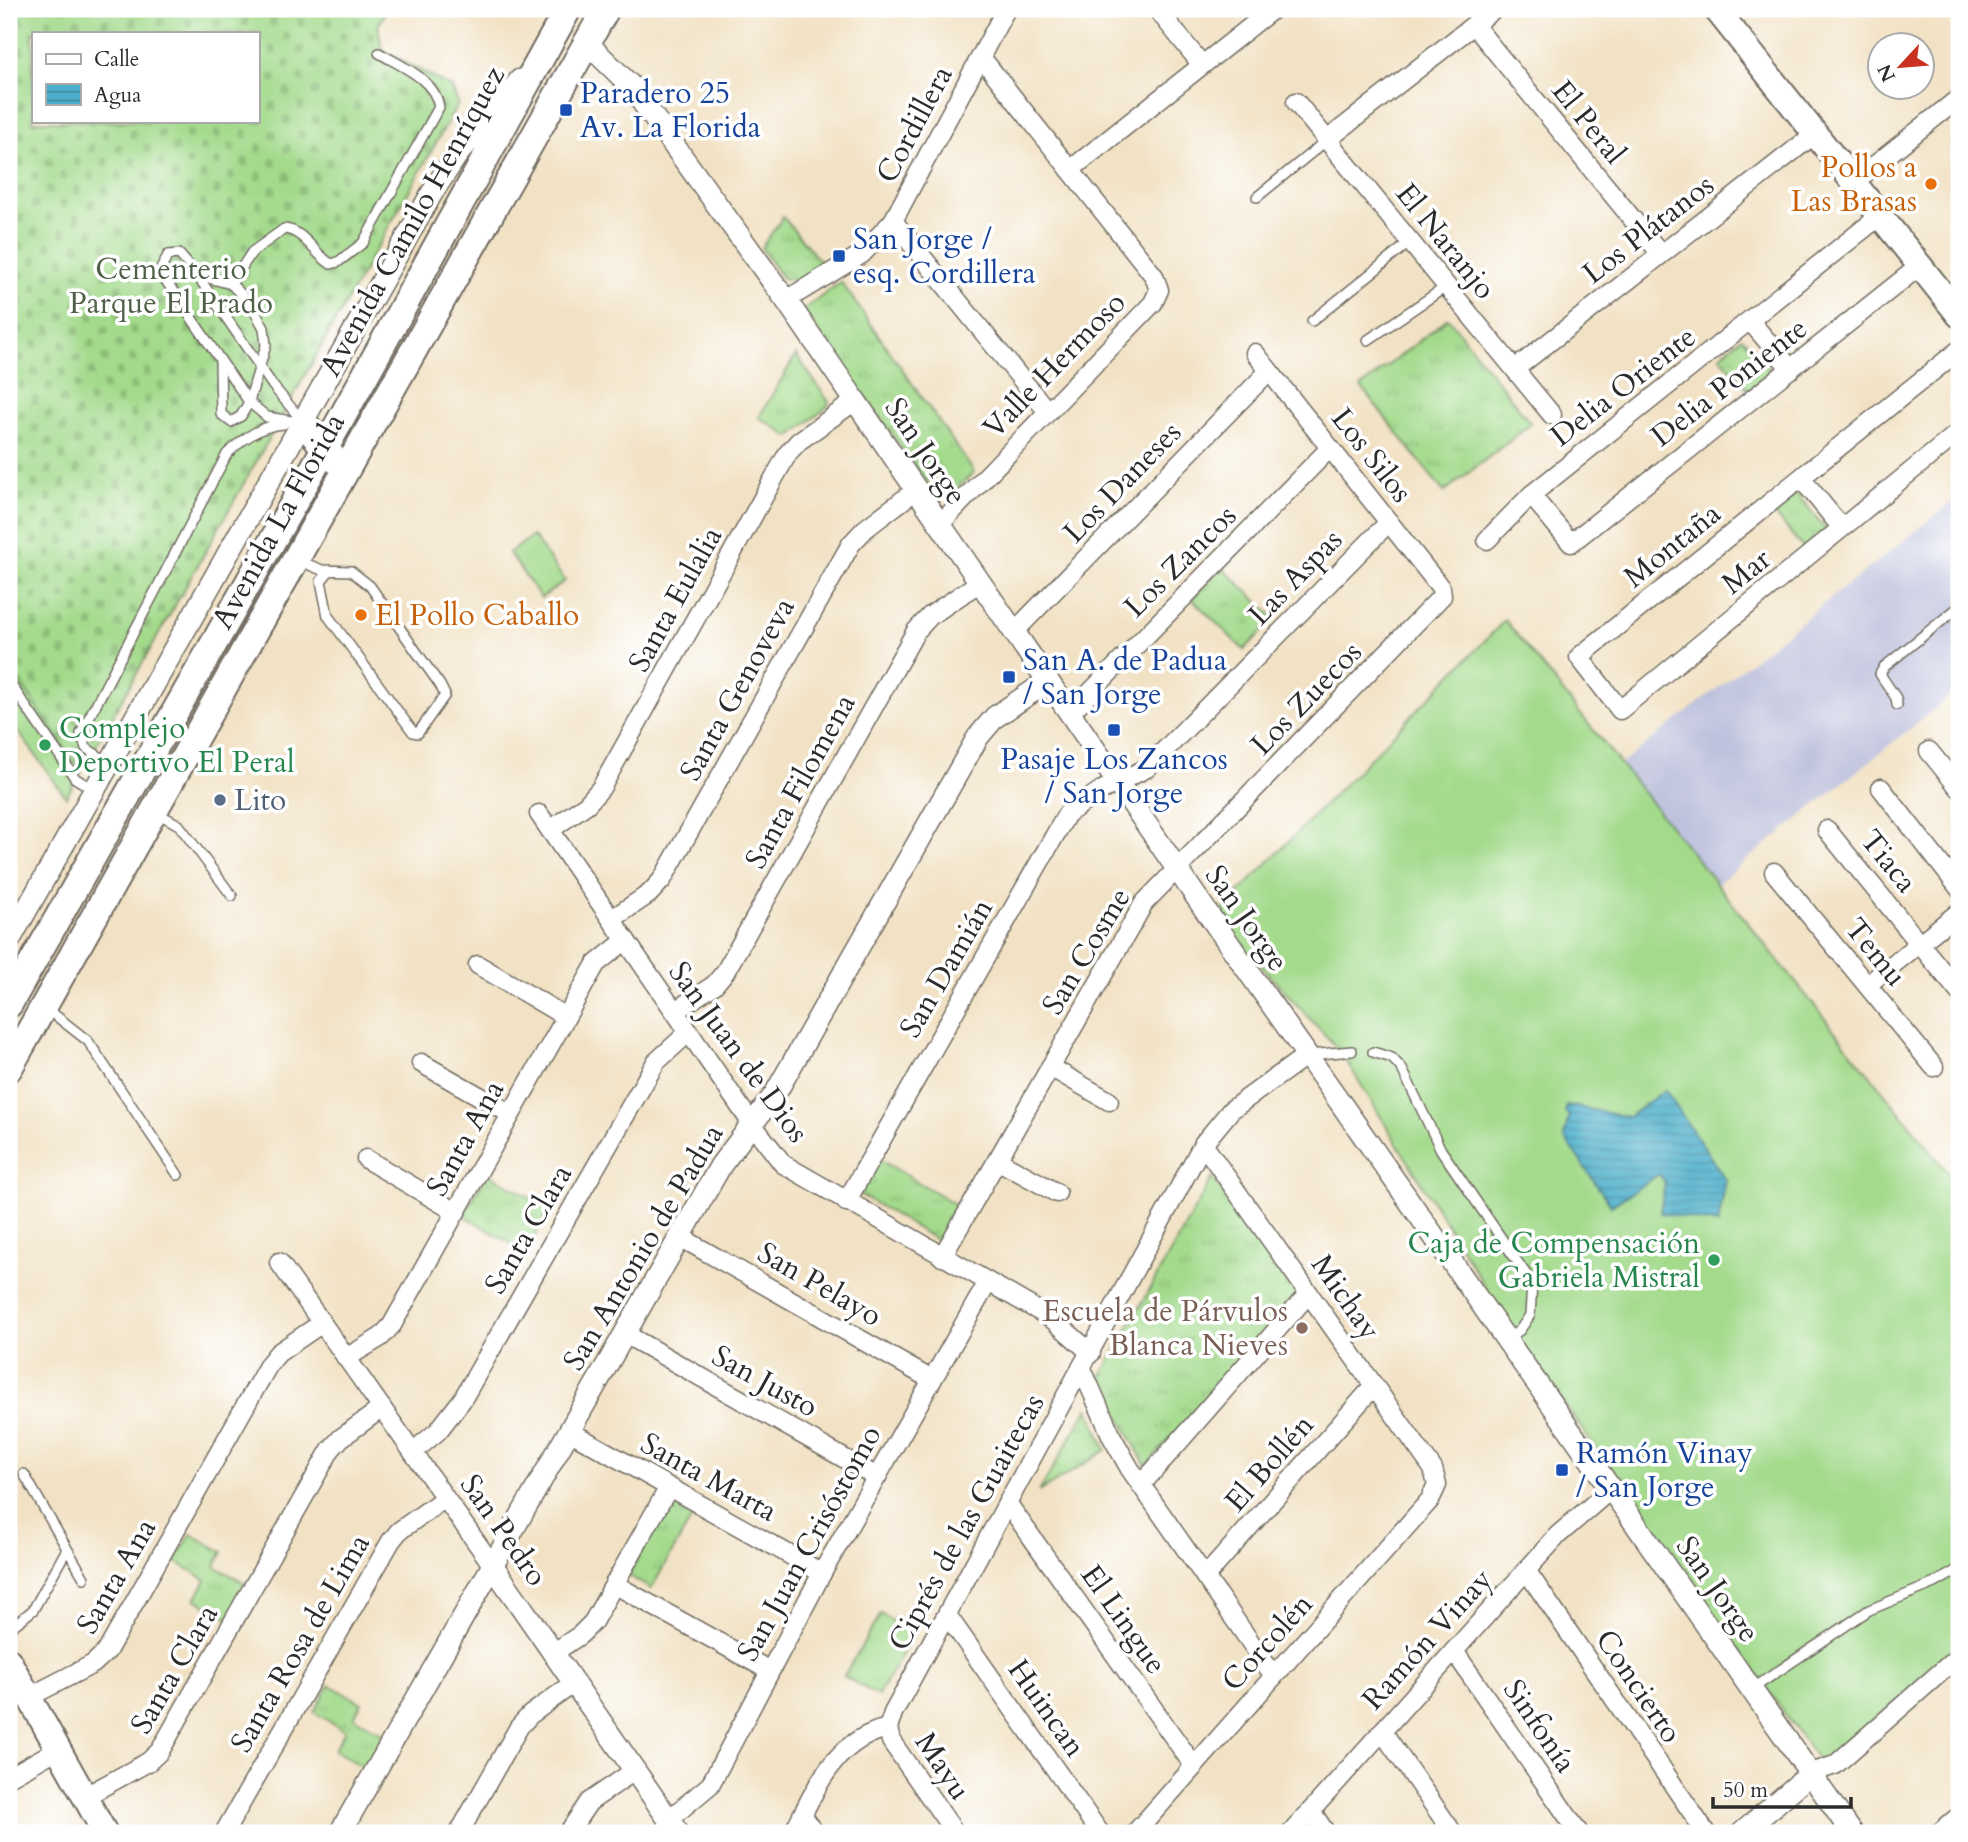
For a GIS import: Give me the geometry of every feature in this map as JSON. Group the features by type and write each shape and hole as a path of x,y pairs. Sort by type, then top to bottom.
{"main road":[{"name":"Avenida Camilo Henríquez","path":"9,1004 325,448 568,9"},
{"name":"Avenida La Florida","path":"9,1068 606,9"},
{"path":"1716,9 1959,315"},
{"path":"304,423 335,462 336,472 330,498"},
{"path":"9,1663 105,1833"}],"street":[{"name":"Cordillera","path":"786,300 862,254 893,221 1006,9"},
{"path":"1157,9 1202,65"},
{"path":"1070,170 1273,9"},
{"path":"1327,140 1494,9"},
{"name":"El Peral","path":"1474,25 1661,254"},
{"name":"San Jorge","path":"587,43 630,85 786,300 1178,871 1852,1833"},
{"name":"Avenida Camilo Henríquez","path":"9,941 443,176 542,54"},
{"name":"Valle Hermoso","path":"940,524 1153,303 1158,290 1154,276 981,57"},
{"path":"1855,181 1959,98"},
{"name":"El Naranjo","path":"1296,102 1552,415"},
{"name":"Los Plátanos","path":"1515,369 1816,133"},
{"name":"Delia Oriente","path":"1487,540 1531,495 1881,215"},
{"path":"893,221 1048,412"},
{"name":"Delia Poniente","path":"1531,495 1571,543 1921,265"},
{"path":"1750,321 1791,369"},
{"name":"Montaña","path":"1579,657 1959,350"},
{"name":"Los Silos","path":"1255,354 1443,593"},
{"name":"Los Daneses","path":"1014,632 1269,371"},
{"name":"Santa Eulalia","path":"550,830 587,804 601,788 788,453 799,441 855,401"},
{"name":"Mar","path":"1579,657 1620,710 1959,432"},
{"name":"Los Zancos","path":"1070,713 1330,448"},
{"path":"1801,478 1842,528"},
{"name":"Santa Genoveva","path":"611,919 649,894 662,880 855,538 916,490"},
{"name":"Las Aspas","path":"1118,783 1147,768 1389,522"},
{"name":"Santa Filomena","path":"675,1011 714,985 725,972 916,631 930,616 980,582"},
{"name":"Los Zuecos","path":"1178,871 1443,593"},
{"name":"San Antonio de Padua","path":"340,1833 721,1165 782,1083 978,737 995,717 1048,681"},
{"path":"1929,751 1959,788"},
{"name":"San Damián","path":"846,1202 1062,821 1079,804 1118,783"},
{"path":"1881,789 1959,888"},
{"name":"San Juan de Dios","path":"539,814 752,1124 789,1169 1051,1318 1086,1361 1116,1446 1140,1485 1274,1676"},
{"name":"Tiaca","path":"1828,830 1959,992"},
{"name":"San Cosme","path":"942,1257 1137,913 1178,871"},
{"name":"Temu","path":"1774,872 1934,1068"},
{"path":"1867,985 1959,912"},
{"name":"Santa Ana","path":"346,1358 380,1337 392,1325 596,964 625,940"},
{"path":"478,965 566,1017"},
{"name":"Santa Clara","path":"412,1452 438,1431 462,1400 656,1062 689,1032"},
{"name":"Ciprés de las Guaitecas","path":"888,1728 893,1713 1203,1144 1231,1110 1307,1055"},
{"path":"421,1063 511,1114"},
{"path":"1050,1067 1109,1101"},
{"name":"Michay","path":"1203,1144 1433,1469 1437,1485"},
{"path":"366,1160 456,1212"},
{"path":"997,1160 1058,1193"},
{"name":"San Pelayo","path":"680,1237 932,1380"},
{"name":"San Pedro","path":"279,1262 673,1827"},
{"name":"San Juan Crisóstomo","path":"673,1827 710,1785 822,1573 988,1282"},
{"path":"1140,1485 1309,1293"},
{"name":"Santa Ana","path":"29,1697 93,1664 107,1651 269,1364 278,1353 322,1323"},
{"name":"San Justo","path":"625,1334 877,1476"},
{"name":"El Bollén","path":"1205,1577 1374,1386"},
{"name":"Santa Clara","path":"84,1797 148,1762 160,1751 331,1450 341,1438 382,1408"},
{"name":"Santa Marta","path":"569,1431 822,1573"},
{"name":"Corcolén","path":"1135,1833 1430,1500 1437,1485"},
{"path":"553,1653 587,1629 669,1487"},
{"name":"Ramón Vinay","path":"1291,1833 1573,1519 1611,1489"},
{"name":"Santa Rosa de Lima","path":"224,1833 391,1541 445,1498"},
{"name":"El Lingue","path":"1008,1504 1194,1766"},
{"name":"Concierto","path":"1526,1570 1706,1833"},
{"path":"614,1584 770,1671"},
{"name":"Huincan","path":"947,1615 1100,1833"},
{"name":"Sinfonía","path":"1454,1651 1579,1833"},
{"path":"1742,1833 1811,1773 1835,1765 1959,1656"},
{"path":"459,1833 519,1727 530,1714 574,1683"},
{"path":"793,1833 830,1765 853,1742 888,1728"},
{"name":"Mayu","path":"888,1728 895,1746 956,1833"},
{"path":"1382,1731 1452,1833"},
{"path":"9,1777 58,1749"},
{"path":"568,1833 589,1802 634,1771"},
{"path":"1311,1811 1326,1833"},
{"path":"803,1816 815,1833"},
{"path":"1939,1833 1959,1816"}],"lane":[{"path":"230,284 252,251 284,229 299,233 322,259 331,264 338,262 363,243 439,107 437,95 425,81 379,53"},
{"path":"1258,197 1327,140"},
{"path":"1312,321 1410,242"},
{"path":"179,254 197,275 260,366 304,423 267,417 249,402 161,269 168,256 179,254"},
{"path":"197,275 230,284 250,303 264,328 266,345 249,402 241,416 231,422 224,419 220,361"},
{"path":"1368,340 1447,286"},
{"path":"111,764 86,748 81,733 227,454 242,438 274,425 304,423"},
{"path":"295,559 330,570 351,571 370,586 440,685 445,695 418,733 413,732 328,616 321,582 330,570"},
{"path":"1896,705 1896,698 1880,674 1884,667 1959,607"},
{"path":"9,682 75,778 96,791"},
{"path":"153,811 178,825 232,896"},
{"path":"43,1006 88,1041 178,1175"},
{"path":"1307,1055 1352,1051"},
{"path":"1373,1052 1392,1058 1402,1069 1441,1150 1532,1283 1530,1315 1520,1330 1506,1339"},
{"path":"24,1474 84,1578"},
{"path":"9,1629 33,1610 67,1549"},
{"path":"1752,1689 1869,1610 1935,1583 1959,1569"}],"shaded area":[{"path":"1959,497 1959,689 1717,884 1620,765"}],"green space":[{"name":"Cementerio Parque El Prado","path":"9,9 387,9 378,26 382,49 452,88 458,104 81,772 9,666"},
{"path":"783,217 822,264 802,281 782,278 761,248"},
{"path":"841,282 974,472 949,497 924,479 803,310"},
{"path":"1448,318 1531,424 1444,492 1361,387"},
{"path":"1742,337 1772,372 1749,391 1720,356"},
{"path":"796,355 829,402 827,407 790,437 759,417"},
{"path":"1796,493 1826,529 1803,548 1774,513"},
{"path":"533,536 565,581 541,598 509,553"},
{"path":"1222,567 1275,618 1244,650 1192,599"},
{"name":"Caja de Compensación Gabriela Mistral","path":"1505,620 1959,1186 1959,1647 1823,1767 1514,1334 1341,1052 1215,917"},
{"name":"Complejo Deportivo El Peral","path":"9,666 81,772 66,797 9,719"},
{"path":"879,1159 960,1207 940,1242 859,1194"},
{"path":"488,1173 550,1209 526,1252 463,1215"},
{"path":"1212,1178 1298,1293 1146,1466 1099,1380"},
{"path":"1088,1408 1106,1450 1039,1492"},
{"path":"670,1503 693,1516 651,1589 628,1575"},
{"path":"191,1534 223,1552 215,1566 248,1585 229,1619 195,1599 206,1580 175,1561"},
{"path":"881,1614 914,1634 878,1696 844,1676"},
{"path":"330,1685 362,1703 354,1717 387,1736 367,1769 334,1750 345,1731 314,1712"}],"water":[{"name":"Caja de Compensación Gabriela Mistral","path":"1665,1090 1726,1180 1718,1224 1660,1213 1665,1183 1659,1174 1611,1206 1564,1137 1569,1115 1565,1113 1567,1105 1628,1117"}],"place":[{"name":"Paradero 25 Av. La Florida","path":"566,110"},
{"name":"Pollos a Las Brasas","path":"1931,184"},
{"name":"San Jorge / esq. Cordillera","path":"839,256"},
{"name":"El Pollo Caballo","path":"361,615"},
{"name":"San A. de Padua / San Jorge","path":"1009,677"},
{"name":"Pasaje Los Zancos / San Jorge","path":"1114,730"},
{"name":"Complejo Deportivo El Peral","path":"45,745"},
{"name":"Lito","path":"220,800"},
{"name":"Caja de Compensación Gabriela Mistral","path":"1714,1260"},
{"name":"Escuela de Párvulos Blanca Nieves","path":"1302,1328"},
{"name":"Ramón Vinay / San Jorge","path":"1562,1470"}]}
